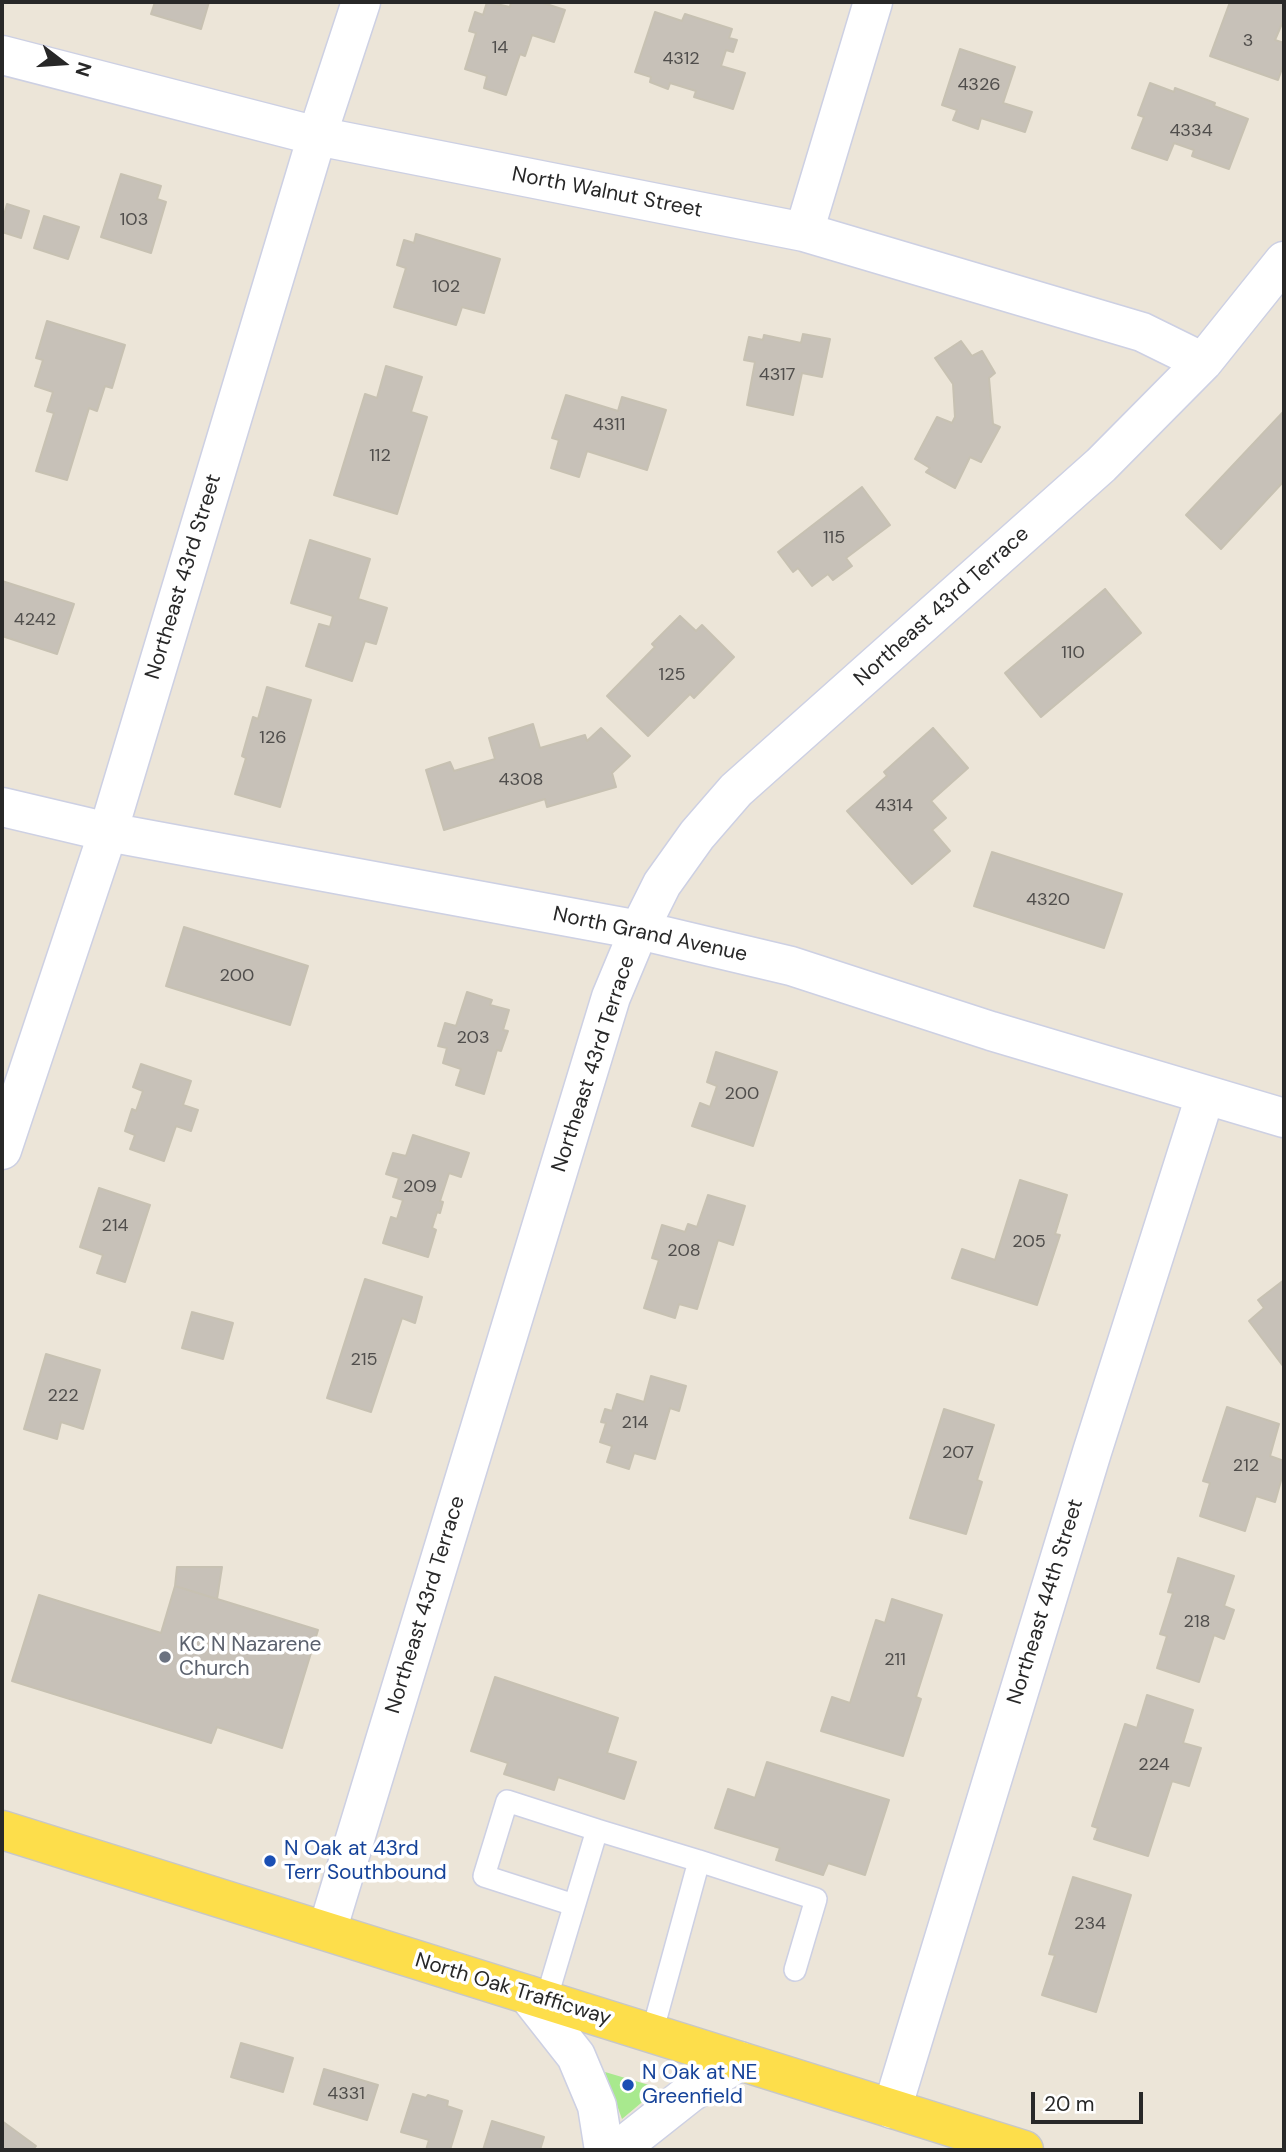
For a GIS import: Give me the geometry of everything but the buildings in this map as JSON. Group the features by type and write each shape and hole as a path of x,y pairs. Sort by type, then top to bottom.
{"main road":[{"name":"North Oak Trafficway","path":"2,1830 892,2109 952,2139 1024,2150"}],"street":[{"name":"Northeast 43rd Street","path":"2,1150 108,832 317,136 361,2"},
{"path":"804,232 873,2"},
{"name":"North Walnut Street","path":"2,55 317,136 804,232 1142,332 1203,362"},
{"name":"Northeast 43rd Terrace","path":"327,1931 611,997 639,930 663,884 696,835 736,790 1101,465 1203,362 1284,261"},
{"name":"North Grand Avenue","path":"2,807 108,832 639,930 791,966 991,1031 1284,1118"},
{"name":"Northeast 44th Street","path":"892,2109 1092,1452 1205,1096"},
{"path":"537,1997 576,2056 597,2106 604,2150"},
{"path":"618,2150 690,2093 740,2061"}],"lane":[{"path":"574,1905 484,1875 507,1801 816,1899 795,1970"},
{"path":"537,1997 574,1905 597,1829"},
{"path":"652,2033 699,1861"}],"green space":[{"path":"605,2072 659,2088 622,2119"}],"place":[{"name":"KC N Nazarene Church","path":"165,1657"},
{"name":"N Oak at 43rd Terr Southbound","path":"270,1861"},
{"name":"N Oak at NE Greenfield","path":"628,2085"}]}
